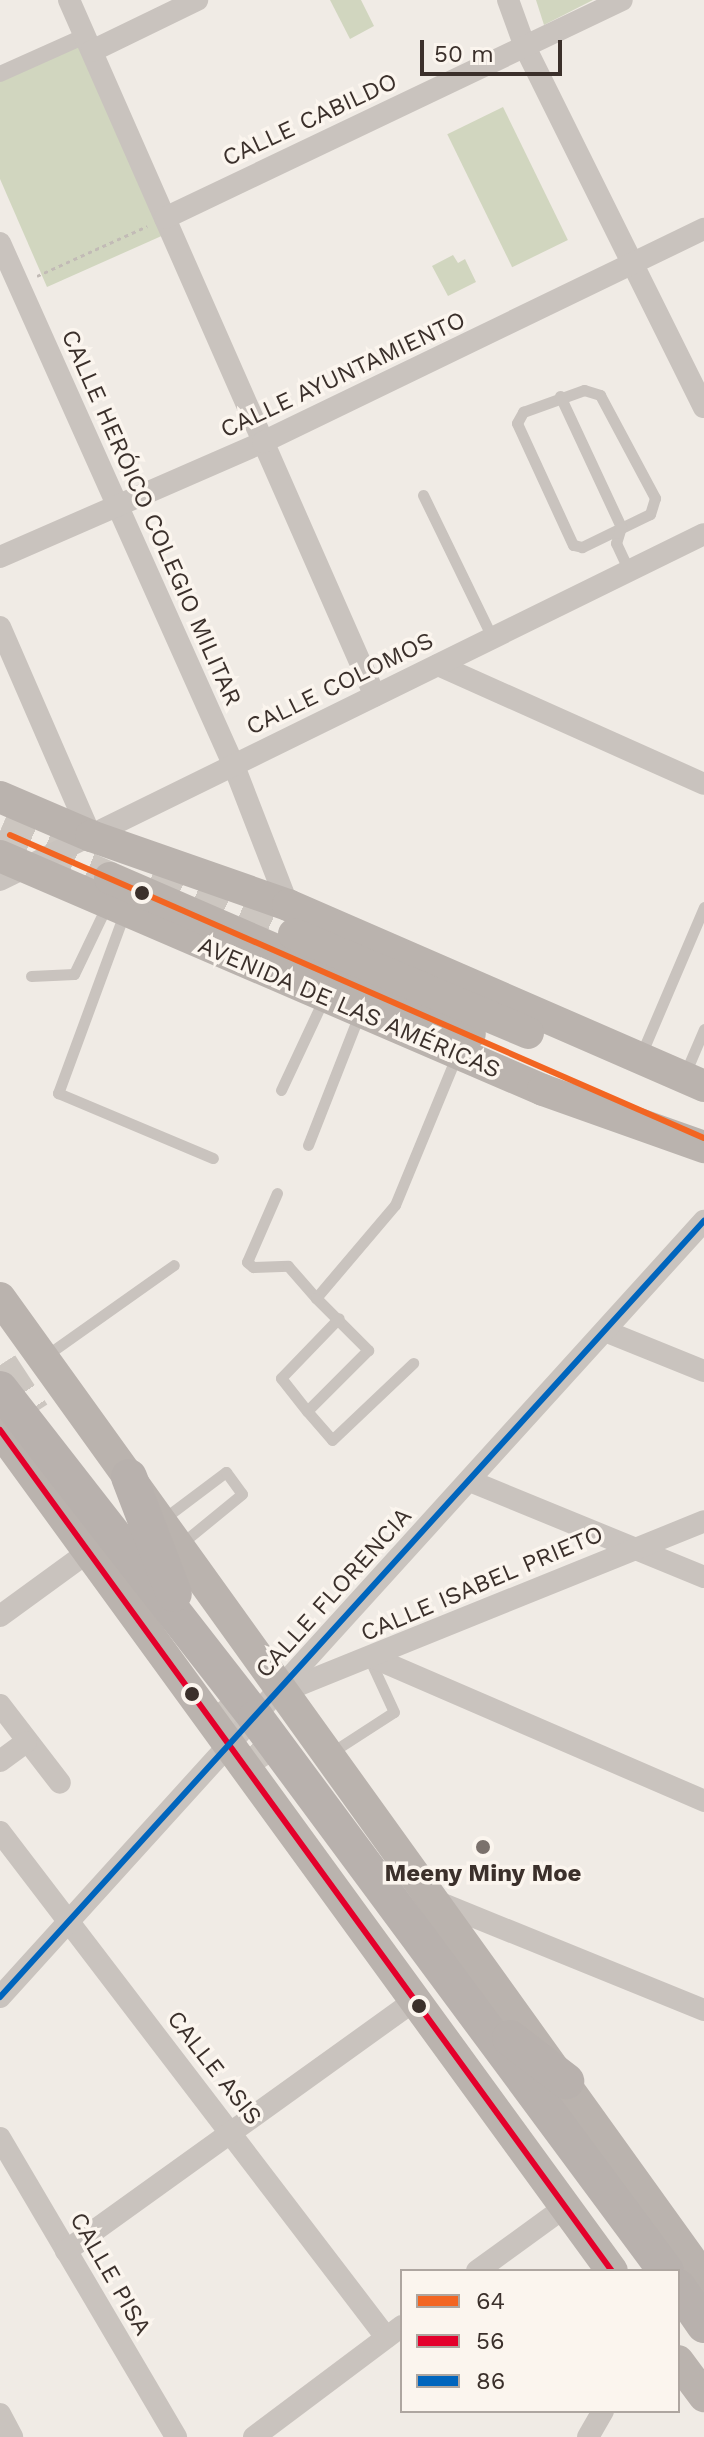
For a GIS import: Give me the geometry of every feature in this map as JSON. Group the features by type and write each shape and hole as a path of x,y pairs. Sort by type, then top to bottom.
{"main road":[{"name":"AVENIDA DE LAS AMÉRICAS","path":"0,797 283,916 694,1081"},
{"name":"AVENIDA DE LAS AMÉRICAS","path":"9,868 114,898 704,1138"},
{"name":"AVENIDA DE LAS AMÉRICAS","path":"114,898 324,998 457,1053 704,1147"},
{"name":"AVENIDA DE LAS AMÉRICAS","path":"283,916 704,1107"},
{"path":"0,1298 169,1534 267,1705 478,2014 578,2151 670,2269"},
{"path":"0,1389 189,1632 326,1757 566,2081 653,2208 676,2269"},
{"path":"2,1436 611,2269"},
{"path":"129,1477 189,1632"},
{"path":"267,1766 640,2269"},
{"path":"478,2014 566,2081"},
{"path":"578,2151 653,2208"},
{"path":"682,2284 704,2325"},
{"path":"682,2284 704,2356"},
{"path":"680,2364 704,2396"}],"street":[{"path":"69,0 375,696"},
{"path":"0,74 197,0"},
{"path":"508,0 525,47 704,407"},
{"name":"CALLE CABILDO","path":"165,218 622,0"},
{"name":"CALLE AYUNTAMIENTO","path":"0,557 263,442 635,266 704,229"},
{"name":"CALLE HERÓICO COLEGIO MILITAR","path":"0,243 234,766 283,916"},
{"name":"CALLE COLOMOS","path":"9,868 91,836 704,534"},
{"path":"0,627 91,836"},
{"path":"438,665 704,784"},
{"name":"CALLE FLORENCIA","path":"0,1997 704,1221"},
{"path":"605,1331 704,1371"},
{"path":"470,1481 704,1577"},
{"name":"CALLE ISABEL PRIETO","path":"267,1705 704,1521"},
{"path":"0,1616 88,1552"},
{"path":"372,1659 704,1801"},
{"path":"0,1705 60,1783"},
{"path":"0,1761 26,1742"},
{"name":"CALLE ASIS","path":"0,1832 67,1923 232,2133 394,2332"},
{"path":"429,1898 704,2010"},
{"path":"66,2251 414,2001"},
{"name":"CALLE PISA","path":"0,2138 176,2437"},
{"path":"480,2269 565,2207"},
{"path":"254,2437 394,2332"},
{"path":"588,2437 602,2413"},
{"path":"0,2414 12,2437"}],"lane":[{"path":"584,390 600,395 655,498 650,514 582,547 573,545 519,435 523,412 560,396 584,390"},
{"path":"560,396 621,527 616,543"},
{"path":"423,495 492,637"},
{"path":"604,535 616,543 629,571"},
{"path":"31,976 74,974 114,898"},
{"path":"114,898 58,1093 213,1158"},
{"path":"640,1058 704,907"},
{"path":"281,1090 324,998"},
{"path":"308,1145 361,1012"},
{"path":"694,1081 704,1029"},
{"path":"316,1298 395,1205 457,1053"},
{"path":"277,1193 247,1262 253,1267 288,1266 368,1350 307,1411"},
{"path":"43,1357 174,1265"},
{"path":"339,1318 281,1378 332,1440 413,1363"},
{"path":"226,1472 242,1494 169,1534 226,1472"},
{"path":"326,1757 394,1712 372,1659"}],"path":[{"path":"18,285 165,218"}],"green space":[{"path":"330,0 361,0 374,26 350,39"},
{"path":"536,0 593,0 544,25"},
{"path":"78,33 166,234 47,287 0,179 0,67"},
{"path":"503,107 568,240 512,267 447,134"},
{"path":"453,255 458,263 465,259 476,282 448,296 432,266"}],"tunnel":[{"path":"0,831 110,878"},
{"path":"154,871 279,927"},
{"path":"0,1365 32,1414"},
{"path":"223,1699 267,1766"}],"transit line":[{"name":"64","path":"10,835 704,1138"},
{"name":"86","path":"0,1997 704,1221"},
{"name":"56","path":"0,1430 611,2269"}],"place":[{"name":"Meeny Miny Moe","path":"483,1847"}]}
